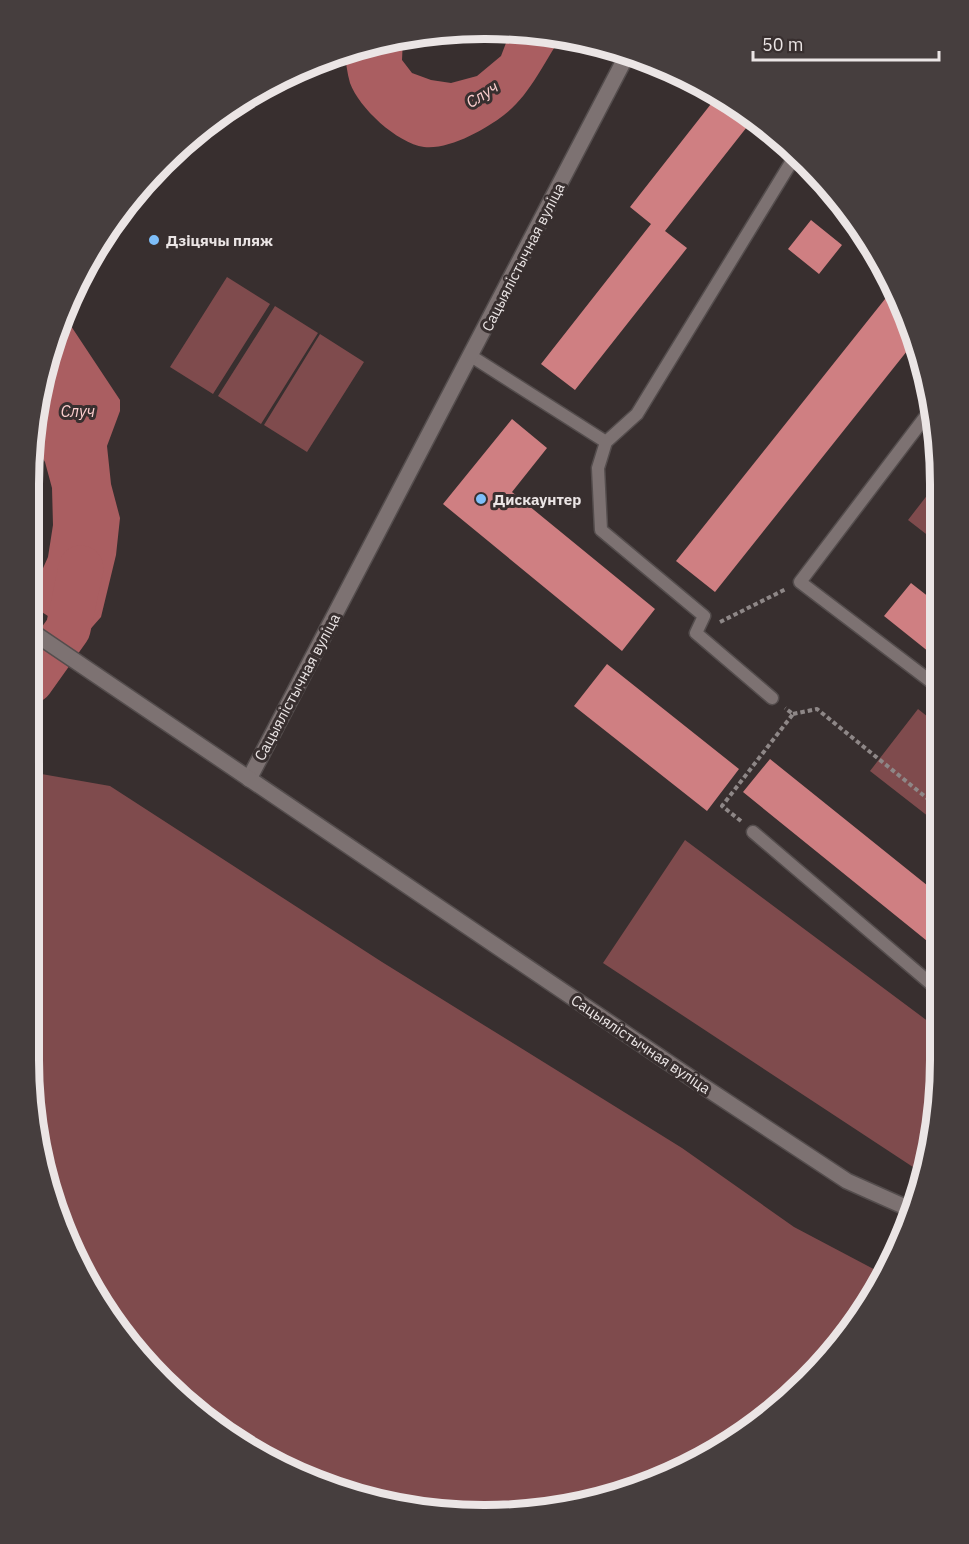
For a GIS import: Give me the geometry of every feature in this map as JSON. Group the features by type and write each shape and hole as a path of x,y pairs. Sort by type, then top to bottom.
{"main road":[{"name":"Сацыялістычная вуліца","path":"624,62 249,779 847,1181 905,1207"},
{"path":"39,636 249,779"}],"lane":[{"path":"772,698 696,633 704,616 601,530 598,468 606,442 637,414 792,162"},
{"path":"471,356 606,442"},
{"path":"925,418 800,582 930,680"},
{"path":"753,832 930,983"}],"path":[{"path":"696,633 800,582"},
{"path":"772,698 793,714"},
{"path":"753,832 722,806 793,714 817,709 930,801"}],"shaded area":[{"path":"227,277 270,304 213,394 170,367"},
{"path":"275,306 318,333 261,424 218,396"},
{"path":"320,334 364,362 307,452 264,425"},
{"path":"930,492 930,537 908,520"},
{"path":"918,709 930,719 930,818 870,771"},
{"path":"39,774 110,786 382,962 682,1148 794,1227 876,1271 855,1307 838,1331 800,1375 756,1413 682,1459 628,1481 571,1496 514,1504 484,1505 426,1501 369,1490 314,1471 287,1459 237,1430 213,1413 169,1375 131,1331 85,1257 54,1175 40,1089"},
{"path":"685,840 930,1023 929,1089 916,1169 916,1169 603,963"}],"water":[{"name":"Случ","path":"507,40 556,45 529,89 504,115 467,137 434,147 413,144 380,123 355,93 350,83 346,62 403,47 402,60 412,73 431,80 451,83 477,76 501,56"},
{"name":"Случ","path":"69,324 120,400 120,411 107,446 111,484 120,518 116,555 101,617 86,634 68,629 39,610 39,577 48,557 53,525 52,488 45,462 40,454 43,426 54,369"}],"building":[{"path":"712,102 748,125 665,231 687,248 575,390 541,364 651,224 630,207"},
{"path":"811,220 842,245 819,274 788,249"},
{"path":"888,296 909,349 715,592 676,561"},
{"path":"512,419 547,448 512,492 655,609 622,651 443,504"},
{"path":"911,583 930,598 930,653 884,616"},
{"path":"607,664 739,769 707,811 574,706"},
{"path":"770,759 930,888 930,943 743,792"}],"waterway":[{"name":"Случ","path":"39,670 68,629 81,568"}],"place":[{"name":"Дзіцячы пляж","path":"154,240"},
{"name":"Дискаунтер","path":"481,499"}]}
